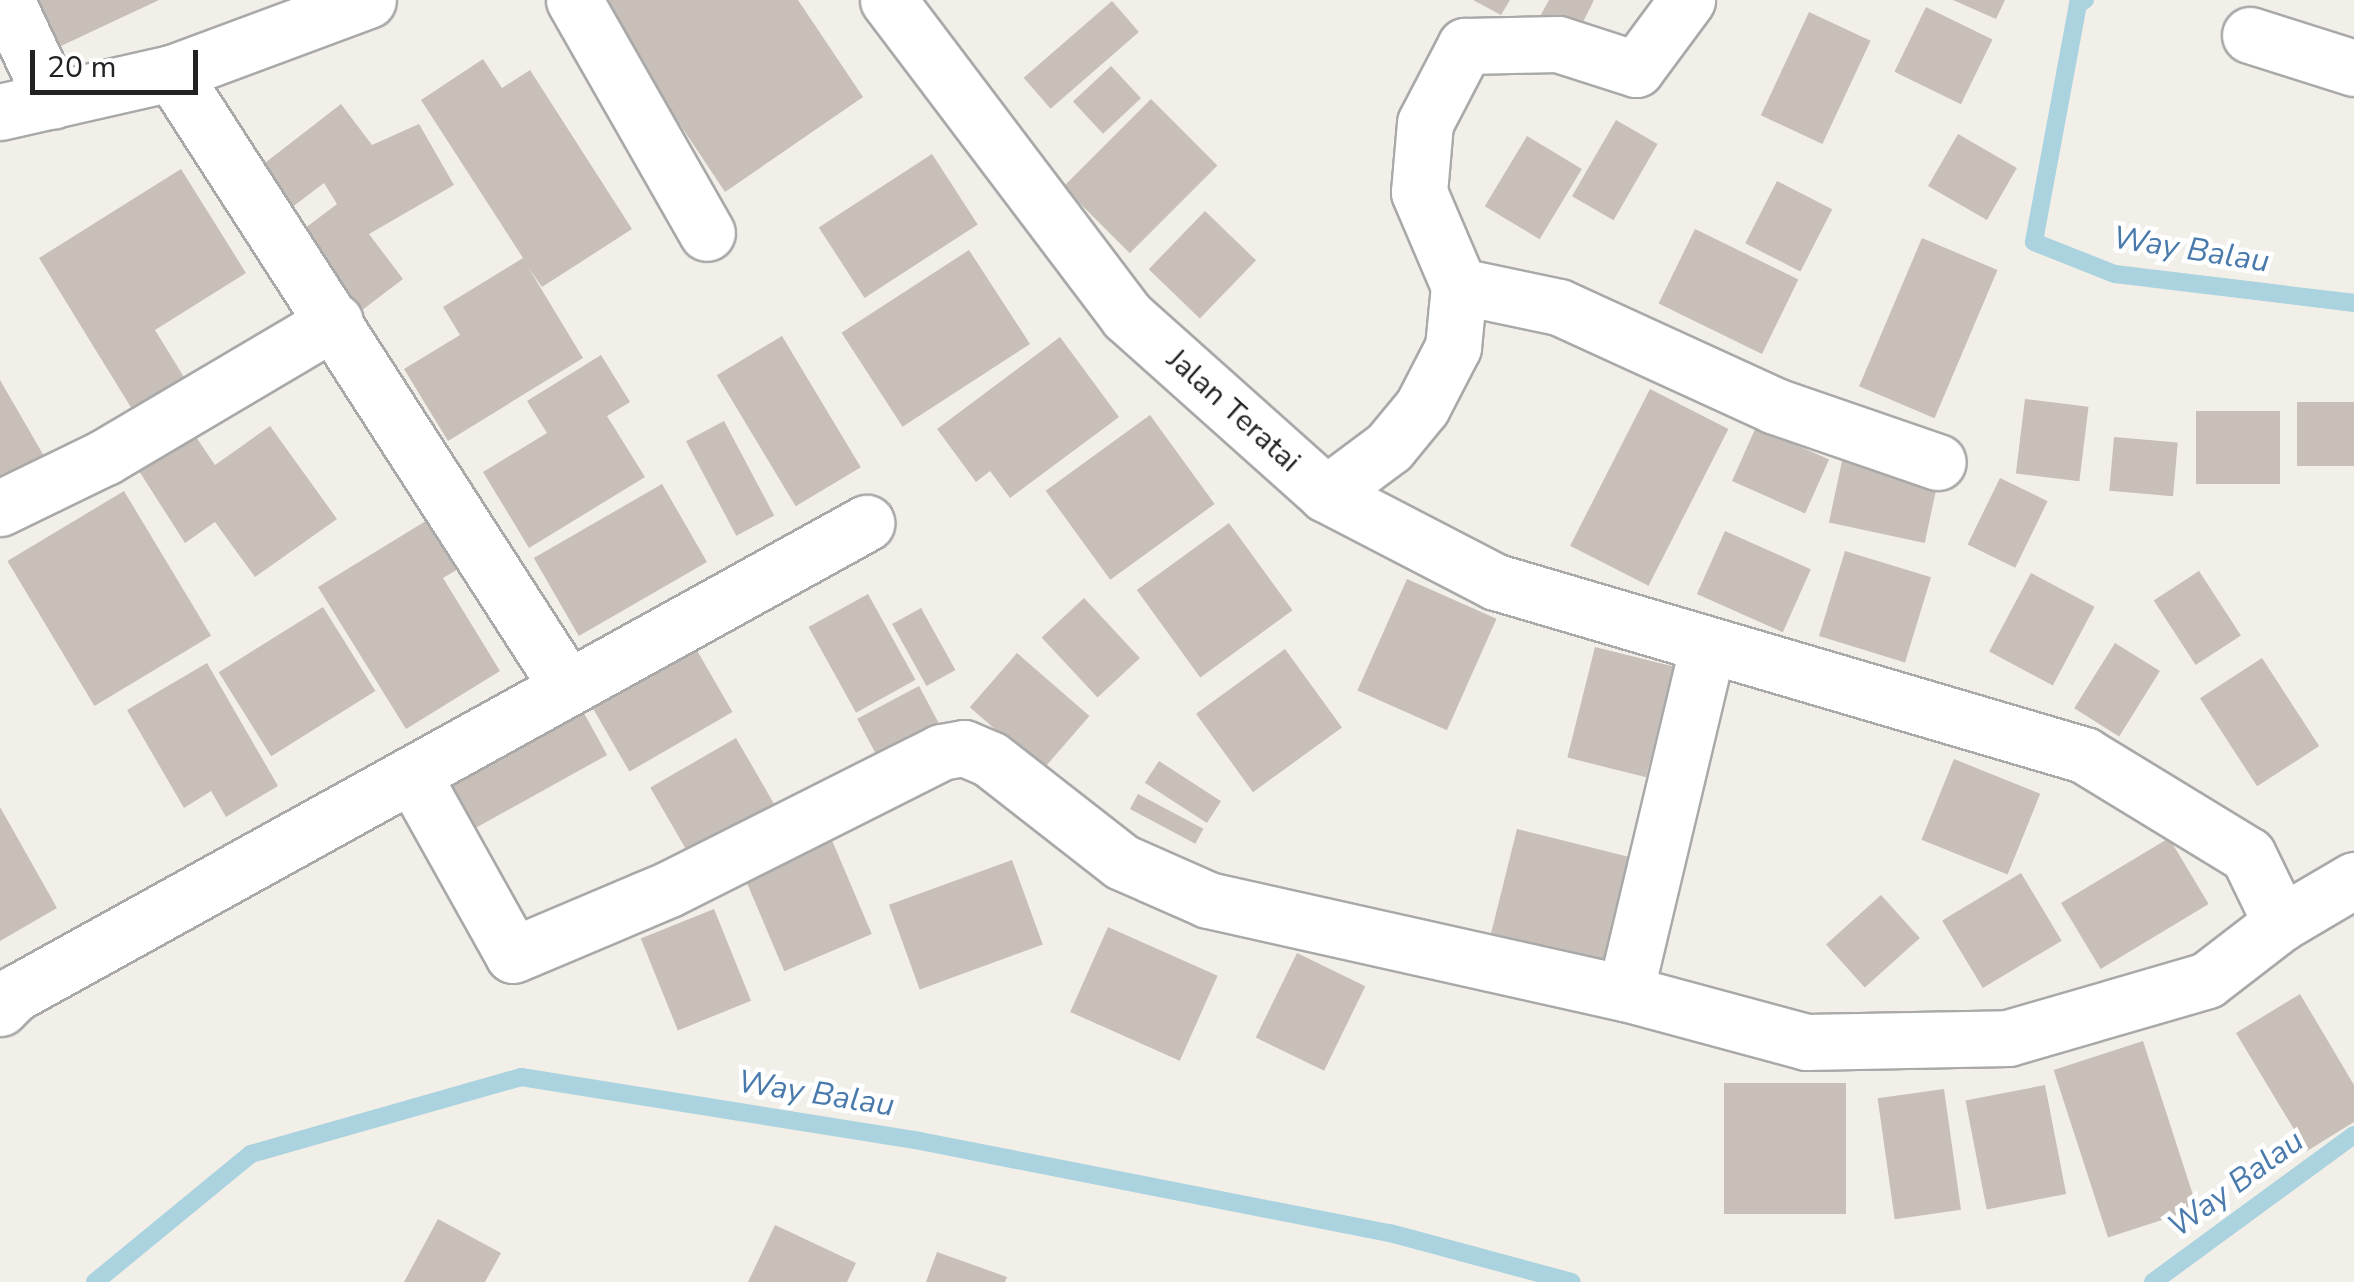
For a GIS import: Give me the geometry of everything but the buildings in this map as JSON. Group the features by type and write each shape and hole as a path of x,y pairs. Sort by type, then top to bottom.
{"street":[{"path":"6,0 53,101"},
{"path":"0,112 172,72 368,0"},
{"path":"574,0 706,233"},
{"name":"Jalan Teratai","path":"888,0 1127,316 1326,494 1496,582 1707,650 2084,755 2248,855 2280,923"},
{"path":"1326,494 1390,447 1422,407 1453,347 1459,286 1419,192 1424,123 1465,46 1558,44 1636,69 1687,0"},
{"path":"2250,36 2354,68"},
{"path":"172,72 336,321 568,688"},
{"path":"1459,286 1559,308 1775,406 1938,462"},
{"path":"0,508 105,457 336,321"},
{"path":"0,1008 14,994 866,523"},
{"path":"1625,993 1707,650"},
{"path":"412,774 513,956 670,889 941,752 964,748 990,759 1122,862 1208,900 1625,993 1806,1042 2008,1038 2207,980 2280,923 2354,880"}],"waterway":[{"name":"Way Balau","path":"2085,0 2078,4 2034,242 2115,274 2354,303"},
{"name":"Way Balau","path":"95,1282 251,1154 521,1077 920,1141 1390,1233 1571,1282"},
{"name":"Way Balau","path":"2153,1282 2354,1135"}]}
